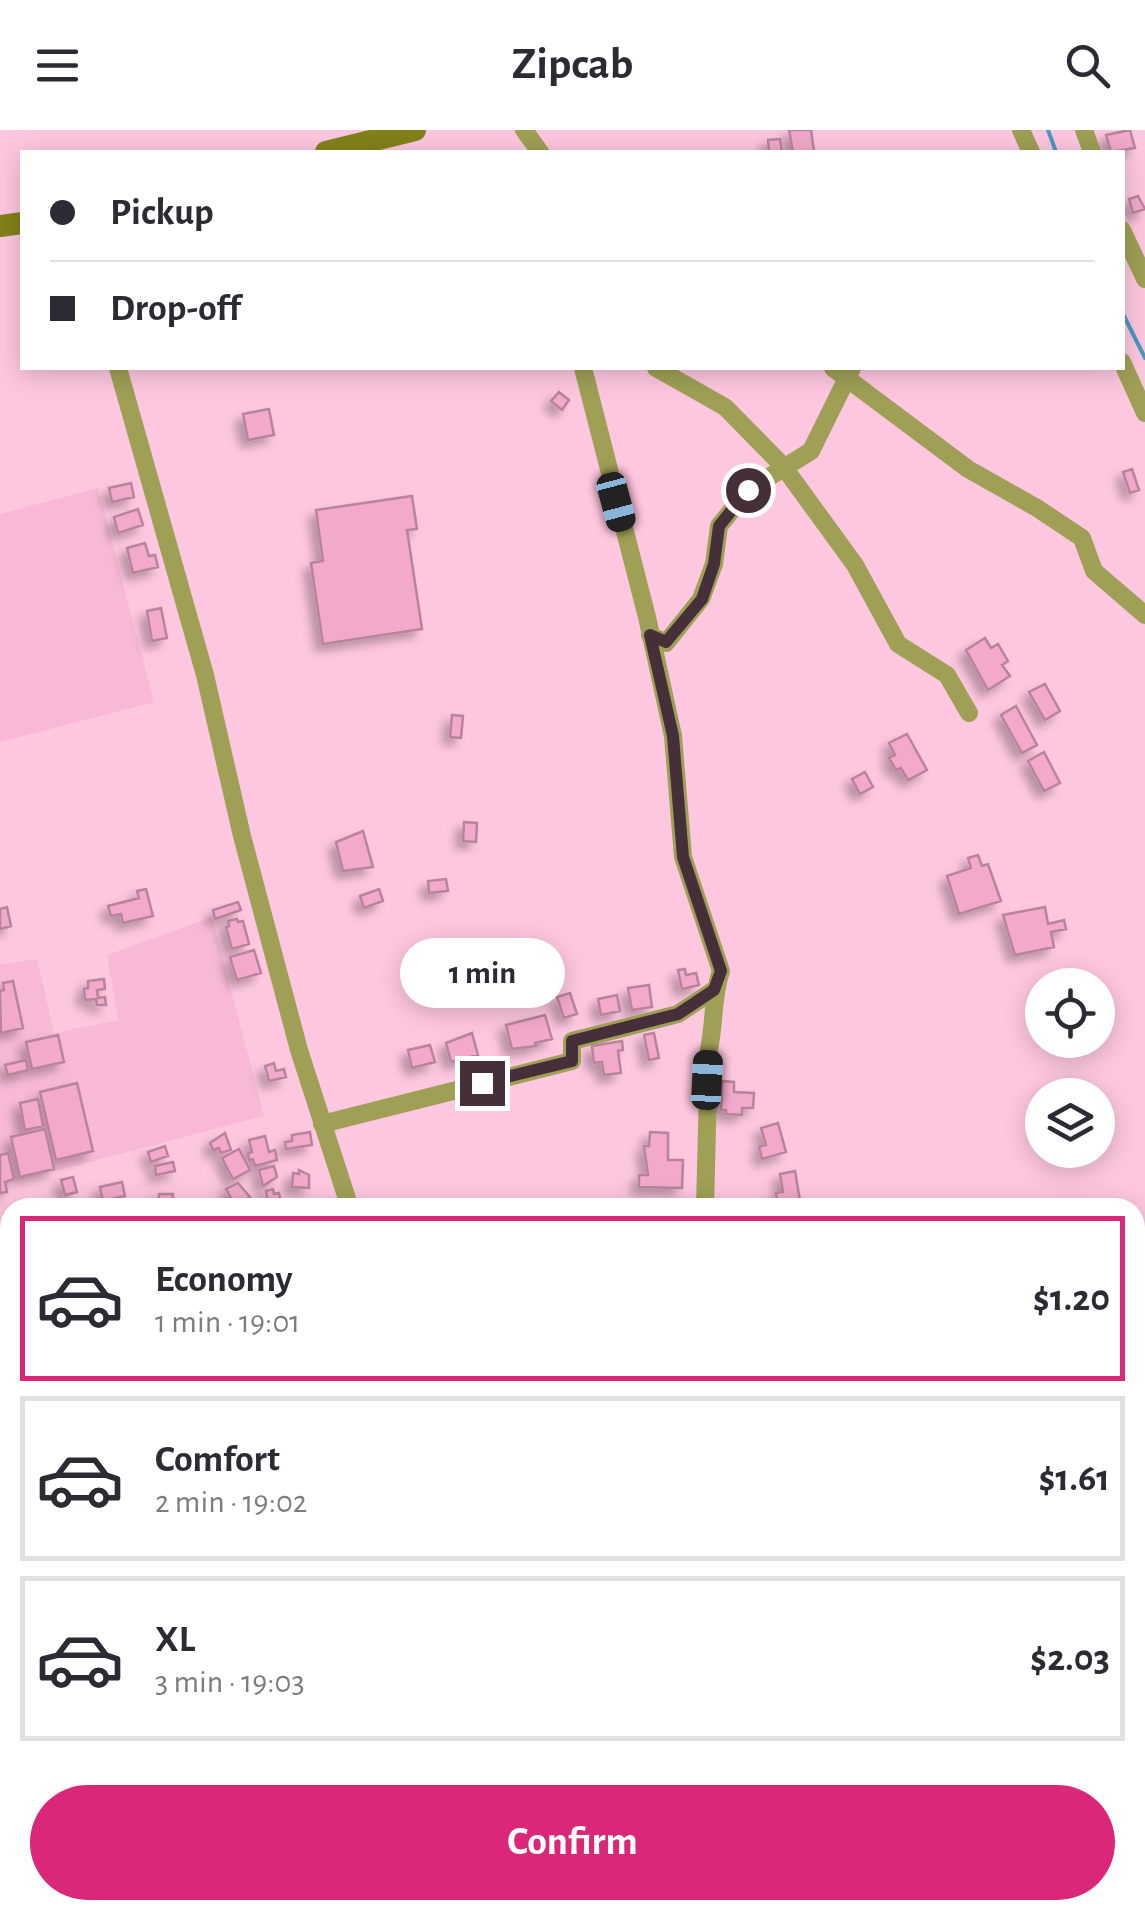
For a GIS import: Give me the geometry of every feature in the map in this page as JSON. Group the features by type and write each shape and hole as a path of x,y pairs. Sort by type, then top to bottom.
{"street":[{"path":"334,150 415,130"},
{"path":"1125,236 1145,279"},
{"path":"1125,369 1145,413"},
{"path":"119,370 205,675 242,836 345,1198"},
{"path":"583,370 673,736 683,857 721,971 714,990 706,1112 706,1198"},
{"path":"660,370 725,407 783,466 855,564 898,644 947,675 969,713"},
{"path":"650,635 666,642 702,599 714,564 719,526 748,490 811,450 844,371 968,468 1082,538 1094,571 1145,615"},
{"path":"322,1124 572,1061 572,1041 678,1014 714,990"}],"shaded area":[{"path":"98,488 154,702 0,742 0,514"},
{"path":"212,917 264,1116 6,1184 8,1194 0,1196 0,965 37,959 54,1033 118,1020 107,955"}],"building":[{"path":"789,130 811,130 814,150 793,150"},
{"path":"1130,130 1135,148 1110,150 1106,135"},
{"path":"780,139 782,150 769,150 768,140"},
{"path":"1138,196 1145,209 1133,213 1129,199"},
{"path":"559,392 569,400 562,410 551,401"},
{"path":"269,409 274,435 248,440 243,414"},
{"path":"1132,469 1139,490 1130,493 1123,472"},
{"path":"131,483 134,497 112,502 109,488"},
{"path":"412,496 417,529 407,530 422,629 323,644 311,563 323,561 316,510"},
{"path":"138,509 143,525 118,533 114,517"},
{"path":"145,543 149,556 155,555 158,567 133,573 127,548"},
{"path":"161,608 167,638 152,641 147,611"},
{"path":"985,638 991,648 998,644 1008,661 1002,665 1010,676 988,690 966,650"},
{"path":"1045,684 1060,711 1045,720 1029,692"},
{"path":"1016,706 1037,745 1022,753 1001,715"},
{"path":"452,715 463,716 461,738 450,737"},
{"path":"907,734 927,770 908,780 889,758 895,755 889,743"},
{"path":"1044,752 1060,783 1044,791 1028,761"},
{"path":"865,772 873,787 860,794 852,779"},
{"path":"464,822 477,823 476,842 463,841"},
{"path":"363,831 373,867 343,871 336,842"},
{"path":"978,855 982,866 988,864 1001,901 959,914 947,876 971,868 968,858"},
{"path":"446,879 448,891 429,893 428,881"},
{"path":"146,889 153,916 123,923 121,914 111,916 108,906 139,898 137,891"},
{"path":"379,889 383,901 364,908 360,896"},
{"path":"238,902 241,910 215,919 213,910"},
{"path":"7,907 11,926 0,929 0,909"},
{"path":"1045,907 1048,924 1064,920 1066,929 1051,932 1054,947 1015,955 1003,915"},
{"path":"228,921 243,921 249,944 232,949 226,927"},
{"path":"254,950 261,973 237,980 230,957"},
{"path":"685,969 686,975 696,973 699,985 682,989 678,970"},
{"path":"104,979 105,989 97,990 98,998 105,997 106,1005 97,1005 96,999 85,1000 88,981"},
{"path":"13,981 23,1028 1,1033 0,991 4,990 3,983"},
{"path":"649,985 652,1007 632,1010 628,988"},
{"path":"570,993 577,1014 564,1018 557,997"},
{"path":"617,995 620,1011 601,1015 598,999"},
{"path":"545,1015 552,1039 512,1049 506,1025"},
{"path":"472,1033 478,1055 451,1062 446,1043"},
{"path":"654,1033 659,1058 649,1060 644,1035"},
{"path":"58,1035 64,1062 32,1069 26,1042"},
{"path":"622,1041 623,1050 618,1051 621,1073 604,1075 602,1062 594,1063 592,1046"},
{"path":"430,1045 435,1062 412,1068 408,1050"},
{"path":"26,1060 28,1070 8,1075 5,1065"},
{"path":"274,1063 276,1071 284,1069 286,1077 269,1081 265,1066"},
{"path":"722,1081 734,1082 734,1092 754,1093 753,1108 742,1108 742,1115 721,1110"},
{"path":"77,1083 93,1151 56,1160 40,1092"},
{"path":"38,1099 43,1126 25,1130 20,1103"},
{"path":"778,1123 786,1152 762,1159 759,1147 766,1145 761,1128"},
{"path":"45,1129 54,1169 20,1177 11,1137"},
{"path":"310,1132 312,1145 286,1149 285,1142 292,1141 292,1135"},
{"path":"650,1132 668,1133 668,1160 683,1160 682,1188 639,1187 639,1175 648,1175 644,1146 649,1146"},
{"path":"225,1133 231,1150 213,1150 210,1143"},
{"path":"265,1136 269,1152 275,1150 277,1160 255,1166 253,1159 249,1160 249,1140"},
{"path":"165,1146 168,1156 151,1162 148,1152"},
{"path":"239,1149 250,1170 233,1179 222,1158"},
{"path":"8,1153 14,1179 5,1182 7,1192 0,1193 0,1155"},
{"path":"173,1162 175,1171 156,1175 155,1166"},
{"path":"274,1166 277,1177 263,1186 259,1170"},
{"path":"299,1170 309,1175 309,1188 292,1187 293,1173 299,1174"},
{"path":"795,1171 800,1198 777,1198 776,1193 783,1192 780,1174"},
{"path":"73,1177 77,1192 65,1195 61,1180"},
{"path":"122,1182 125,1196 102,1198 100,1187"},
{"path":"238,1183 250,1197 231,1198 226,1189"},
{"path":"273,1189 280,1198 267,1198 266,1191"}],"waterway":[{"path":"1048,130 1055,150"},
{"path":"1125,318 1145,358"}],"route":[{"path":"482,1083 572,1061 572,1041 678,1014 714,990 721,971 683,857 673,736 650,635 666,642 702,599 714,564 719,526 748,490"}]}
